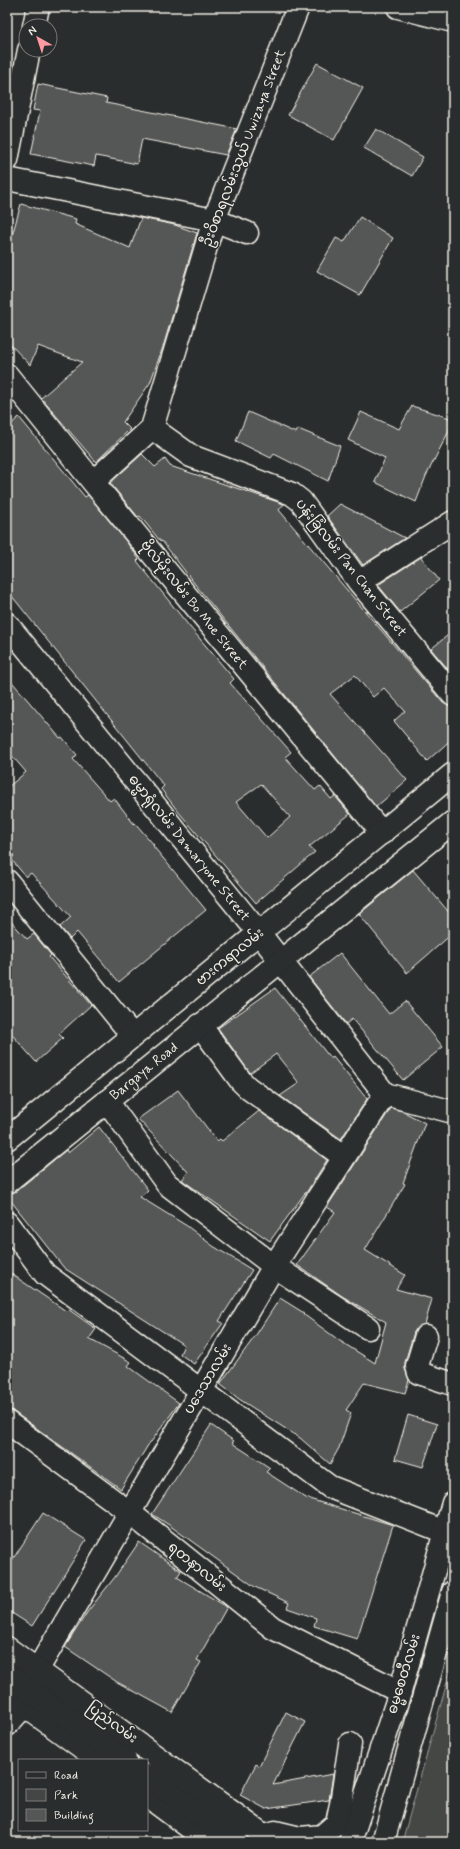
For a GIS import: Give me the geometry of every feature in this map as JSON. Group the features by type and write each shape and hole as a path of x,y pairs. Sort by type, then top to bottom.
{"main road":[{"path":"36,18 38,7"},
{"name":"ဦးဝိစာရလမ်းသွယ် Uwizaya Street","path":"152,428 214,220 298,7"},
{"path":"398,7 453,21"},
{"path":"7,160 27,58"},
{"path":"7,179 214,220 247,233"},
{"name":"ဗိုလ်မိုးလမ်း Bo Moe Street","path":"7,375 93,482 382,833"},
{"path":"93,482 152,428"},
{"name":"ပန်းခြံလမ်း Pan Chan Street","path":"152,428 191,456 297,497 359,582 453,695"},
{"path":"359,582 453,522"},
{"name":"ဓမ္မာရုံလမ်း Damaryone Street","path":"7,624 259,933 385,1094"},
{"name":"ဗားကရာလမ်း","path":"7,1139 453,774"},
{"path":"281,961 453,822"},
{"path":"7,881 132,1036"},
{"name":"Bargaya Road","path":"7,1182 281,961"},
{"path":"200,1025 241,1081 248,1088 344,1157"},
{"path":"385,1094 453,1112"},
{"name":"ပဒေသာလမ်း","path":"38,1669 274,1266 385,1094"},
{"path":"107,1101 167,1184 274,1266 368,1328"},
{"path":"7,1223 46,1274 330,1487 445,1532"},
{"path":"426,1336 417,1366 419,1373 453,1384"},
{"name":"ရတနာလမ်း","path":"7,1422 129,1512 273,1628 400,1692"},
{"name":"ဓမ္မစေတီလမ်း","path":"350,1842 400,1692 453,1504"},
{"name":"ဓမ္မစေတီလမ်း","path":"383,1842 453,1592"},
{"name":"ပြည်လမ်း","path":"7,1648 38,1669 271,1840"},
{"path":"7,1674 124,1759"},
{"path":"7,1693 98,1759"},
{"path":"7,1725 25,1705"},
{"path":"271,1840 269,1834 275,1832 300,1838 322,1836 337,1823 342,1804 350,1744"},
{"path":"148,1777 237,1842"},
{"path":"148,1797 209,1842"}],"green space":[{"path":"453,1660 453,1842 402,1842 449,1675"}],"building":[{"path":"317,63 363,88 334,140 288,115"},
{"path":"38,84 107,98 106,103 237,129 226,155 142,139 137,164 96,156 94,166 31,154 40,111 33,110"},
{"path":"376,129 423,157 412,176 364,148"},
{"path":"21,204 76,219 75,224 130,248 141,218 175,225 197,233 163,347 150,383 123,422 130,429 96,462 41,398 82,362 38,346 30,365 7,341 7,253"},
{"path":"360,217 393,238 360,295 317,271 336,238 344,242"},
{"path":"412,406 453,419 453,423 426,476 416,502 375,482 385,458 348,440 361,412 399,429"},
{"path":"248,412 296,433 298,429 340,446 328,481 274,454 271,458 236,441"},
{"path":"19,417 85,497 88,495 125,540 139,559 137,561 234,679 230,683 291,752 285,757 315,790 320,786 331,799 335,796 350,814 309,847 315,852 256,903 177,810 161,789 164,786 7,590 7,428","holes":["261,784 290,817 267,838 236,802"]},
{"path":"142,454 155,467 165,459 170,466 284,504 279,510 443,703 453,707 453,738 427,761 394,721 405,711 384,688 373,697 355,675 330,694 407,780 376,807 194,583 162,541 161,542 140,516 138,517 110,483"},
{"path":"340,504 405,538 363,565 327,516"},
{"path":"421,557 439,580 400,612 378,585"},
{"path":"453,631 453,675 431,649"},
{"path":"7,676 60,738 62,737 77,755 73,759 110,801 114,798 206,910 119,982 77,932 70,939 60,927 71,917 31,873 26,877 11,859 14,856 7,847 7,788 26,772 7,750"},
{"path":"413,870 453,917 453,933 407,973 359,914"},
{"path":"7,917 27,939 34,934 51,955 49,957 91,1005 59,1034 63,1038 36,1062 7,1029"},
{"path":"340,953 389,1014 405,1001 443,1047 403,1080 352,1019 346,1024 309,977"},
{"path":"275,988 331,1059 333,1057 367,1099 341,1139 280,1096 299,1083 276,1054 250,1073 218,1028"},
{"path":"178,1090 217,1141 220,1139 222,1141 259,1111 327,1160 306,1193 270,1241 182,1180 188,1172 138,1119"},
{"path":"391,1108 402,1111 425,1123 403,1183 405,1184 365,1250 405,1275 396,1289 432,1299 425,1324 418,1327 414,1332 405,1362 405,1369 409,1380 405,1393 364,1383 346,1410 351,1413 339,1448 330,1464 300,1438 239,1399 220,1384 256,1335 280,1298 304,1313 303,1314 340,1341 375,1363 386,1322 342,1296 297,1265 335,1212 327,1207"},
{"path":"99,1127 148,1190 140,1197 187,1226 213,1246 252,1270 219,1321 223,1323 194,1364 180,1354 184,1345 64,1268 7,1196 7,1194 15,1192 66,1150 68,1153"},
{"path":"7,1271 66,1311 68,1309 96,1329 89,1339 131,1362 128,1366 179,1403 150,1442 121,1489 7,1407"},
{"path":"408,1415 437,1424 423,1467 395,1459"},
{"path":"211,1425 234,1441 232,1443 270,1468 266,1472 306,1498 393,1525 357,1639 314,1626 316,1618 287,1608 289,1603 255,1587 152,1514"},
{"path":"43,1513 86,1540 32,1626 7,1610 7,1568"},
{"path":"139,1542 181,1571 177,1577 227,1607 197,1660 201,1662 172,1712 117,1682 65,1647 88,1611 115,1577"},
{"path":"286,1712 305,1722 273,1785 333,1774 329,1800 266,1809 240,1795 256,1764 259,1766"}]}
